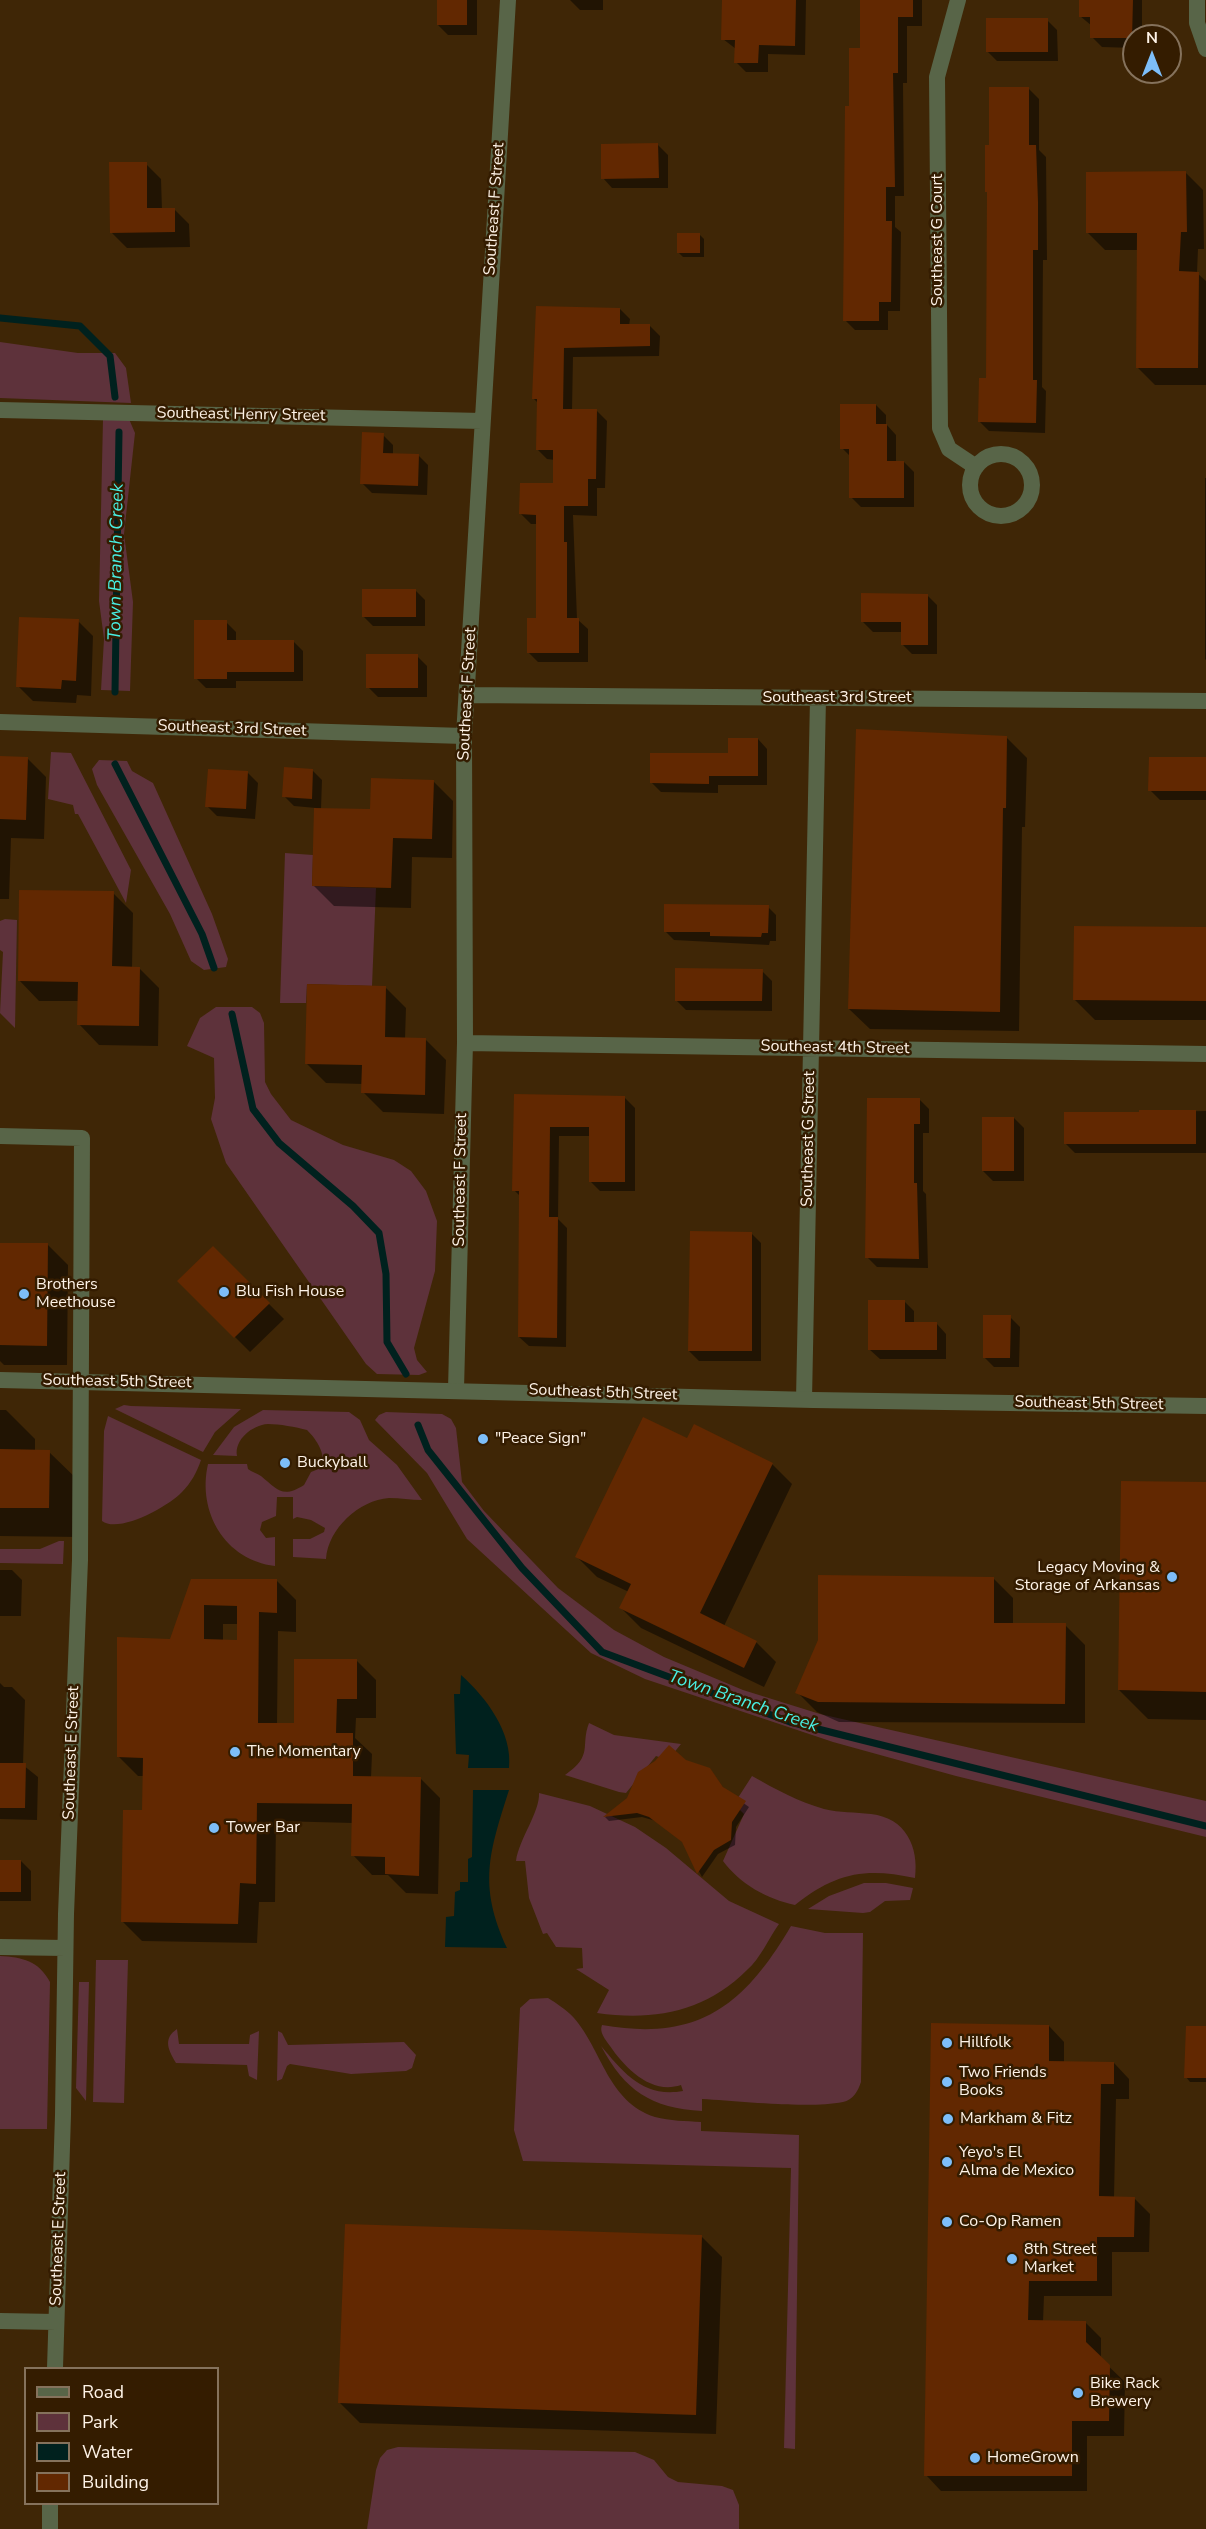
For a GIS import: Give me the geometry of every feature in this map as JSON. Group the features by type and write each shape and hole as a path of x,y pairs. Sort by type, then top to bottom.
{"street":[{"name":"Southeast F Street","path":"456,1389 465,1043 464,736 508,0"},
{"name":"Southeast G Court","path":"958,0 938,77 939,429 949,449 976,467"},
{"path":"1197,0 1197,23 1206,48"},
{"name":"Southeast Henry Street","path":"0,410 482,421"},
{"name":"Southeast 3rd Street","path":"467,695 1206,701"},
{"name":"Southeast G Street","path":"804,1399 818,698"},
{"name":"Southeast 3rd Street","path":"0,722 464,736"},
{"name":"Southeast 4th Street","path":"465,1043 1206,1054"},
{"name":"Southeast E Street","path":"0,1136 82,1138 79,1380 80,1542 65,1948 63,2115 55,2367"},
{"name":"Southeast 5th Street","path":"0,1380 1206,1406"},
{"path":"0,1947 65,1948"},
{"path":"0,2321 57,2322"},
{"path":"50,2505 50,2529"}],"green space":[{"path":"0,342 78,353 115,353 126,368 131,403 0,398"},
{"path":"103,419 129,419 135,433 124,534 133,602 130,691 101,690 104,639 99,601"},
{"path":"51,752 71,753 131,870 126,903 78,814 75,814 73,805 48,799"},
{"path":"99,760 127,761 132,771 153,783 212,914 228,959 226,967 204,970 191,961 170,914 97,785 92,769"},
{"path":"285,853 313,855 312,886 376,888 372,986 307,984 306,1003 280,1003"},
{"path":"17,920 15,1028 0,1013 3,952 0,950 0,921"},
{"path":"216,1007 252,1007 260,1013 264,1023 265,1082 271,1094 291,1120 343,1145 394,1160 411,1171 426,1191 437,1221 435,1271 414,1348 417,1360 427,1372 419,1375 377,1374 366,1364 226,1163 211,1119 215,1098 214,1058 187,1046 200,1018"},
{"path":"124,1405 241,1409 215,1432 203,1452 115,1409"},
{"path":"263,1410 349,1412 360,1420 369,1440 397,1465 422,1500 389,1498 367,1504 356,1510 332,1537 326,1559 293,1557 293,1539 310,1539 324,1532 325,1528 311,1520 297,1517 293,1519 293,1497 277,1497 276,1516 262,1522 260,1530 266,1538 275,1537 275,1566 257,1562 242,1554 229,1544 211,1516 206,1482 208,1464 247,1464 248,1469 285,1492 304,1485 311,1472 321,1468 323,1463 320,1448 307,1430 272,1424 256,1427 245,1434 238,1444 237,1456 213,1455 234,1427"},
{"path":"386,1412 442,1414 451,1419 456,1428 462,1482 484,1511 558,1588 614,1630 664,1657 743,1690 820,1714 1206,1801 1206,1837 956,1776 833,1742 645,1679 591,1653 467,1539 427,1473 375,1420"},
{"path":"108,1416 201,1460 191,1481 176,1498 144,1517 120,1524 102,1521 104,1431"},
{"path":"64,1541 63,1564 0,1563 0,1549 40,1549"},
{"path":"589,1723 614,1735 681,1744 668,1760 656,1756 626,1793 619,1792 565,1775 580,1762 583,1756"},
{"path":"752,1776 787,1795 824,1809 871,1814 893,1821 908,1836 912,1845 915,1855 915,1878 881,1873 851,1875 837,1879 795,1905 764,1895 737,1877 723,1861 744,1814 734,1804"},
{"path":"539,1793 590,1806 635,1827 666,1848 729,1901 779,1924 756,1960 731,1984 714,1996 678,2010 639,2016 597,2013 609,1990 576,1969 583,1968 582,1948 556,1947 547,1933 543,1934 529,1898 525,1861 516,1861 536,1809"},
{"path":"864,1883 886,1883 913,1888 910,1900 885,1901 870,1912 808,1909 829,1896"},
{"path":"791,1926 825,1933 863,1933 861,2082 852,2097 843,2102 811,2105 702,2099 702,2111 668,2106 654,2101 630,2086 610,2062 601,2046 627,2074 646,2087 657,2091 683,2091 681,2085 659,2086 649,2083 631,2071 604,2038 602,2025 636,2029 665,2028 692,2022 715,2012 736,1997 755,1978"},
{"path":"0,1956 16,1958 35,1965 41,1969 50,1982 47,2129 0,2129"},
{"path":"96,1960 128,1960 124,2103 93,2102"},
{"path":"79,1982 89,1982 86,2101 76,2088"},
{"path":"548,1998 574,2018 584,2031 616,2088 639,2110 655,2117 701,2122 701,2131 799,2135 795,2449 784,2448 791,2168 523,2161 514,2130 520,2008 530,1999"},
{"path":"177,2029 179,2044 249,2044 250,2035 259,2031 257,2080 249,2076 247,2065 176,2063 169,2050 168,2041"},
{"path":"278,2031 282,2033 288,2045 404,2042 416,2055 412,2068 406,2071 351,2074 290,2064 282,2079 277,2081"},
{"path":"398,2447 635,2452 654,2460 668,2477 678,2482 722,2486 733,2490 739,2505 739,2529 367,2529 380,2458 387,2450"}],"water":[{"path":"461,1675 480,1694 496,1717 507,1742 509,1768 468,1768 469,1755 456,1754 454,1694 460,1694"},
{"path":"473,1790 509,1790 496,1832 490,1869 492,1906 507,1948 445,1947 446,1917 454,1916 455,1892 460,1890 460,1882 468,1882 468,1859 472,1857"}],"building":[{"path":"437,0 467,0 467,25 437,25"},
{"path":"722,0 796,0 795,46 759,45 758,63 734,63 735,40 721,40"},
{"path":"860,0 913,0 913,17 898,17 898,73 893,73 895,187 886,187 886,221 892,221 891,302 879,302 879,321 843,321 845,106 849,106 849,48 860,48"},
{"path":"1079,0 1133,0 1132,24 1122,24 1122,38 1090,38 1090,17 1079,17"},
{"path":"986,18 1048,18 1048,52 986,52"},
{"path":"989,87 1029,87 1029,145 1036,145 1038,202 1038,250 1033,250 1033,380 1037,380 1036,423 978,422 979,378 986,378 985,145 989,145"},
{"path":"658,143 659,178 601,179 601,144"},
{"path":"109,162 147,162 147,208 175,208 175,232 110,233"},
{"path":"1186,171 1187,232 1181,232 1179,271 1199,272 1198,368 1136,368 1137,233 1086,233 1086,172"},
{"path":"677,233 700,233 700,253 677,253"},
{"path":"536,306 620,308 620,324 650,324 650,346 564,348 563,409 597,409 596,479 588,479 588,506 564,506 564,542 567,542 567,618 579,618 579,653 527,653 527,618 536,618 536,515 519,514 520,483 553,483 553,450 536,450 537,399 532,399"},
{"path":"840,404 876,404 876,424 887,424 887,461 904,461 904,498 849,498 849,449 840,449"},
{"path":"362,432 384,433 383,453 419,454 418,486 360,484"},
{"path":"362,589 416,589 416,617 362,617"},
{"path":"861,593 928,594 928,645 901,645 901,622 861,622"},
{"path":"19,617 79,619 76,681 62,680 61,689 16,687"},
{"path":"194,620 227,620 227,640 294,640 294,672 227,672 227,679 194,679"},
{"path":"366,654 418,654 418,688 366,688"},
{"path":"856,729 1007,736 1006,808 1003,808 1000,1012 848,1009"},
{"path":"728,738 758,738 758,776 709,776 709,784 650,783 650,753 728,753"},
{"path":"0,756 28,757 26,820 0,819"},
{"path":"1149,757 1206,757 1206,791 1148,791"},
{"path":"284,767 313,769 312,799 282,797"},
{"path":"208,769 248,771 246,809 205,807"},
{"path":"371,778 434,780 432,839 393,838 391,888 312,886 314,808 370,809"},
{"path":"19,890 114,891 112,966 140,967 139,1026 77,1025 78,982 18,981"},
{"path":"664,904 769,905 768,933 762,933 761,937 710,936 710,932 664,932"},
{"path":"1074,926 1206,927 1206,1001 1073,1000"},
{"path":"675,968 763,969 762,1001 675,1001"},
{"path":"307,984 386,986 385,1037 426,1038 425,1095 361,1093 362,1065 305,1064"},
{"path":"514,1094 625,1096 625,1182 589,1182 589,1127 550,1127 549,1217 558,1217 557,1338 518,1337 519,1191 512,1191"},
{"path":"867,1098 920,1098 920,1124 914,1124 914,1183 917,1183 919,1259 865,1258"},
{"path":"1139,1110 1196,1110 1196,1144 1064,1144 1064,1112 1139,1112"},
{"path":"982,1117 1014,1117 1014,1171 982,1171"},
{"path":"690,1231 752,1232 752,1351 688,1351"},
{"name":"Brothers Meethouse","path":"0,1243 48,1243 47,1346 0,1345"},
{"name":"Blu Fish House","path":"213,1246 270,1303 234,1338 177,1281"},
{"path":"868,1300 905,1300 905,1322 937,1322 937,1350 868,1350"},
{"path":"983,1315 1011,1315 1010,1358 983,1358"},
{"path":"643,1417 687,1438 694,1424 773,1463 700,1613 757,1641 744,1668 619,1608 631,1584 575,1557"},
{"path":"0,1449 50,1450 49,1508 0,1508"},
{"path":"1121,1481 1206,1482 1206,1692 1118,1690"},
{"path":"818,1575 994,1577 994,1623 1066,1623 1065,1704 818,1702 795,1693 818,1640"},
{"name":"The Momentary","path":"191,1579 277,1579 277,1613 259,1612 258,1723 294,1723 294,1659 357,1659 357,1699 337,1699 336,1733 353,1733 353,1776 421,1777 419,1876 385,1874 385,1857 351,1856 352,1804 257,1803 256,1884 240,1883 238,1924 121,1922 123,1810 142,1810 143,1758 117,1757 117,1637 170,1639","holes":["204,1605 237,1606 237,1640 204,1639"]},
{"path":"669,1745 686,1760 710,1768 723,1787 746,1801 732,1822 731,1840 714,1850 697,1874 682,1842 649,1817 637,1813 603,1817 627,1798 638,1772 655,1761"},
{"path":"0,1763 26,1763 25,1808 0,1808"},
{"path":"0,1860 21,1860 21,1892 0,1892"},
{"name":"8th Street Market","path":"931,2023 1049,2025 1049,2061 1114,2062 1114,2084 1101,2084 1099,2196 1135,2197 1134,2237 1097,2237 1097,2281 1029,2281 1028,2320 1086,2321 1086,2342 1110,2365 1109,2421 1072,2421 1072,2476 924,2476"},
{"path":"1186,2026 1206,2026 1206,2078 1184,2078"},
{"path":"345,2224 702,2235 696,2415 338,2403"}],"waterway":[{"name":"Town Branch Creek","path":"0,318 80,326 110,356 115,397"},
{"name":"Town Branch Creek","path":"115,692 119,432"},
{"name":"Town Branch Creek","path":"115,764 202,934 214,968"},
{"name":"Town Branch Creek","path":"232,1014 253,1109 279,1143 353,1206 379,1233 386,1274 387,1342 406,1374"},
{"name":"Town Branch Creek","path":"418,1425 428,1450 522,1568 602,1652 790,1722 1206,1826"}],"place":[{"name":"Blu Fish House","path":"224,1292"},
{"name":"Brothers Meethouse","path":"24,1294"},
{"name":"\"Peace Sign\"","path":"483,1439"},
{"name":"Buckyball","path":"285,1463"},
{"name":"Legacy Moving & Storage of Arkansas","path":"1172,1577"},
{"name":"The Momentary","path":"235,1752"},
{"name":"Tower Bar","path":"214,1828"},
{"name":"Hillfolk","path":"947,2043"},
{"name":"Two Friends Books","path":"947,2082"},
{"name":"Markham & Fitz","path":"948,2119"},
{"name":"Yeyo's El Alma de Mexico","path":"947,2162"},
{"name":"Co-Op Ramen","path":"947,2222"},
{"name":"8th Street Market","path":"1012,2259"},
{"name":"Bike Rack Brewery","path":"1078,2393"},
{"name":"HomeGrown","path":"975,2458"}]}
